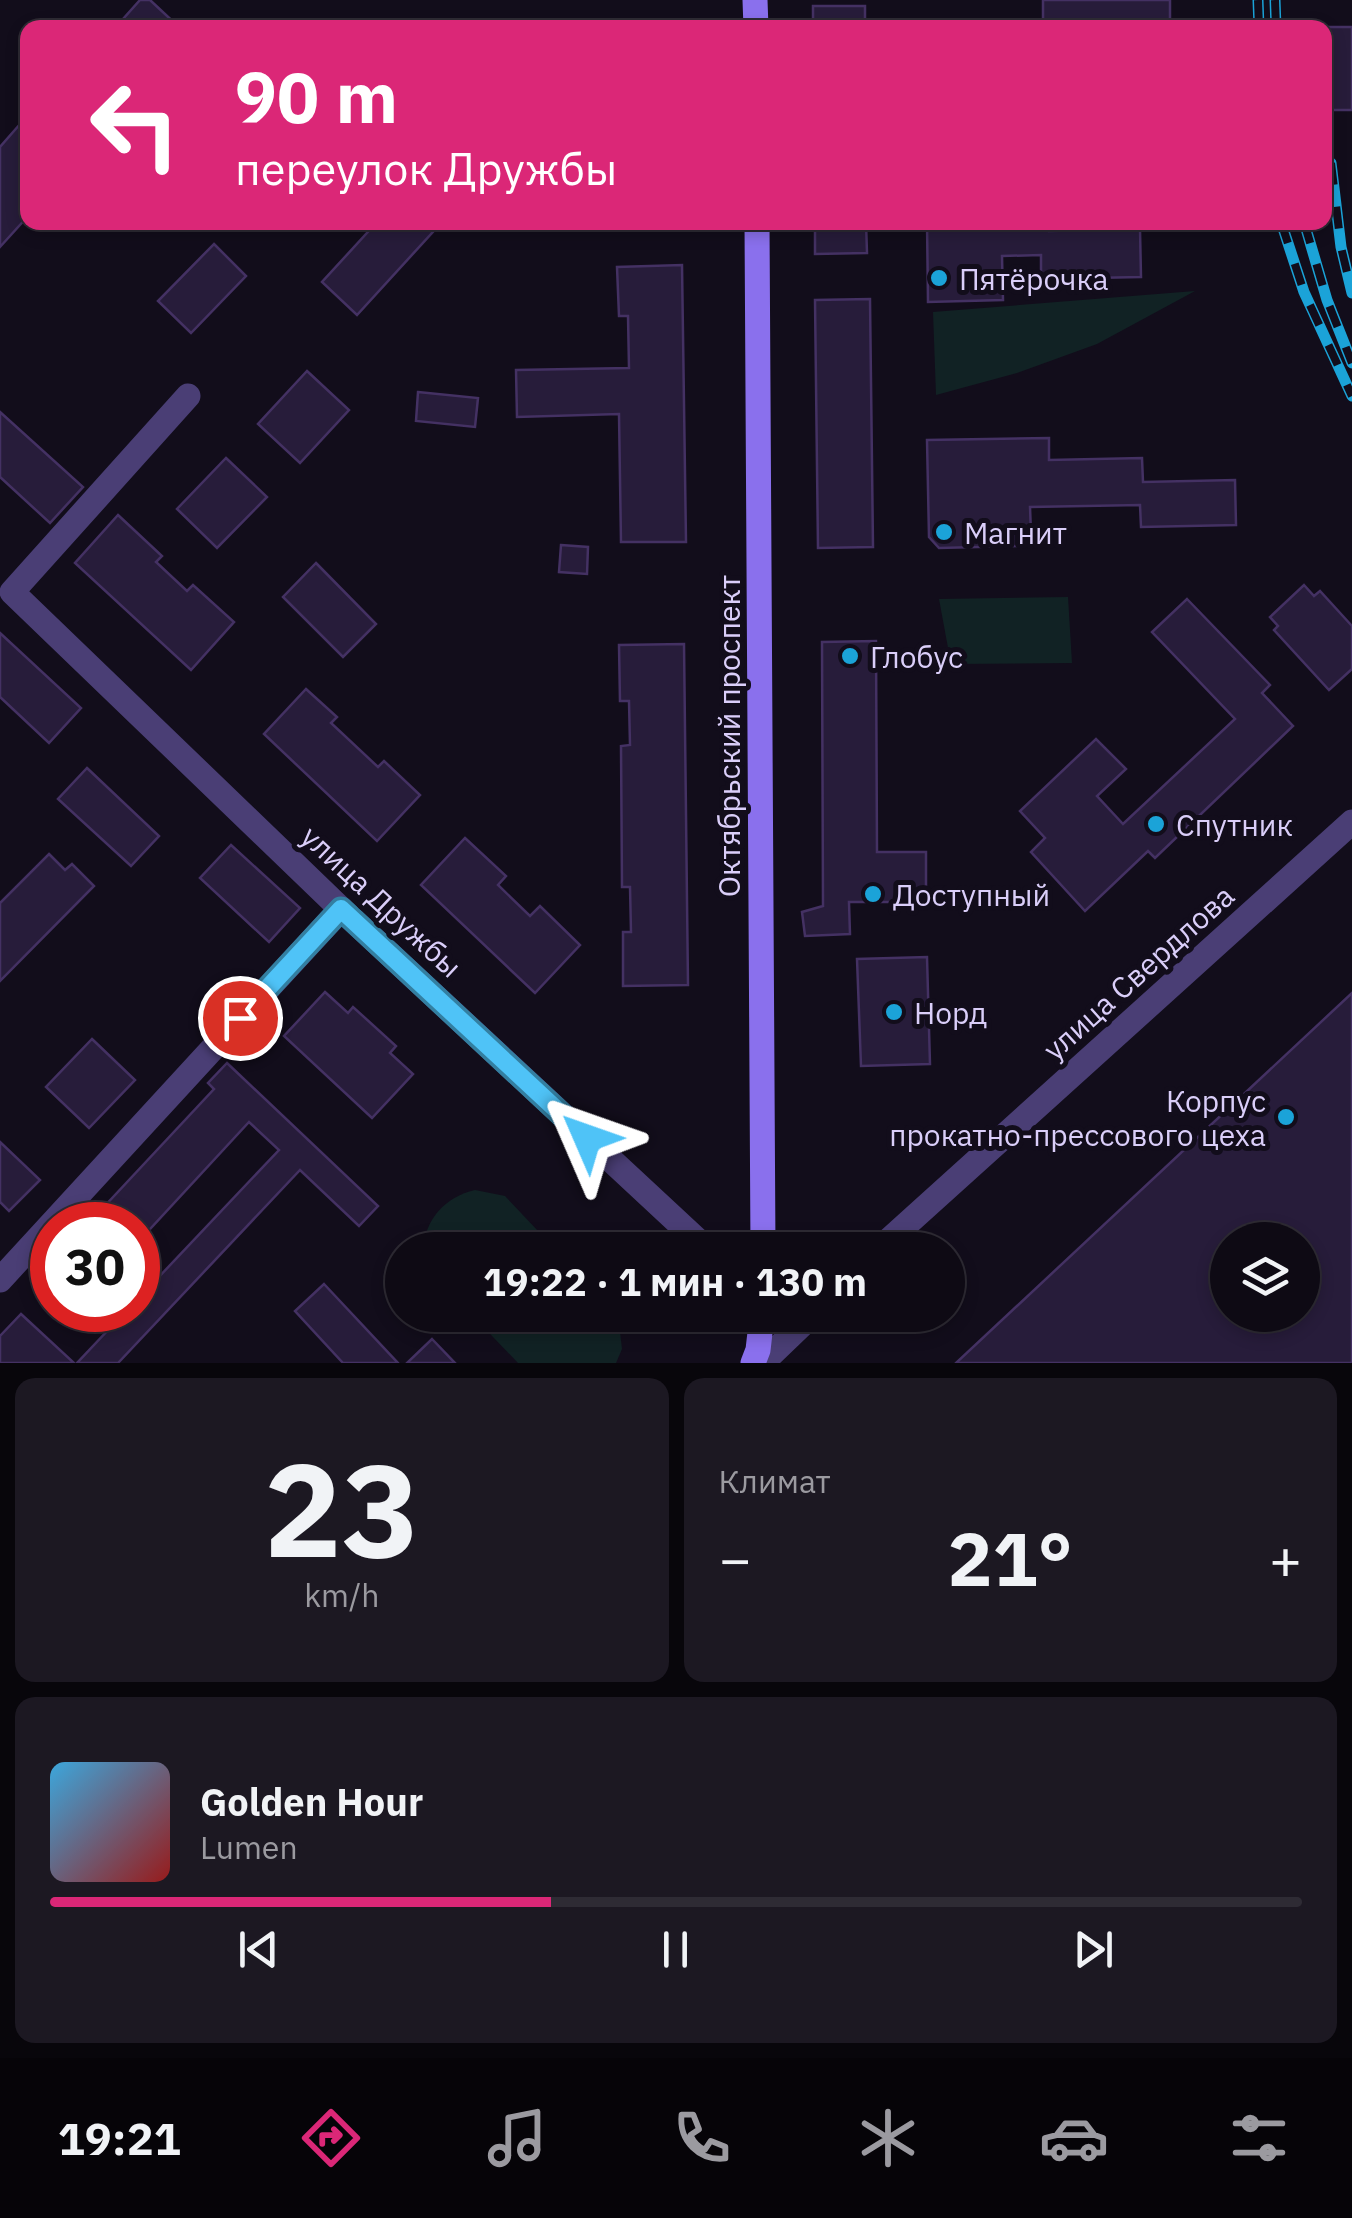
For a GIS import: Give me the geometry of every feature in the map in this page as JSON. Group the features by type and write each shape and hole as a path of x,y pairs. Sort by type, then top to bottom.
{"main road":[{"name":"Октябрьский проспект","path":"756,230 764,1232"},
{"path":"753,1363 760,1332"}],"street":[{"name":"улица Дружбы","path":"188,396 12,592 341,909 688,1232"},
{"name":"улица Свердлова","path":"897,1232 1352,822"},
{"path":"4,1266 341,909"},
{"path":"762,1363 794,1332"}],"shaded area":[{"path":"1195,291 1097,344 1017,373 936,395 933,312"},
{"path":"1068,597 1072,663 951,664 939,599"},
{"path":"475,1190 505,1196 539,1232 427,1232 438,1211"},
{"path":"488,1332 620,1332 622,1349 616,1363 518,1363"}],"building":[{"path":"140,0 150,0 171,20 122,20"},
{"path":"1043,0 1170,0 1170,20 1043,20"},
{"path":"813,6 865,6 865,20 813,20"},
{"path":"1332,27 1352,27 1352,110 1332,110"},
{"path":"20,124 20,225 0,247 0,147"},
{"path":"370,230 435,230 357,315 322,282"},
{"path":"815,230 866,230 867,253 815,254"},
{"path":"927,230 1140,230 1141,277 1041,279 1041,255 1002,256 1003,300 928,302"},
{"path":"214,244 246,276 191,333 158,301"},
{"path":"682,265 686,542 621,542 619,414 517,417 516,370 629,368 628,316 619,316 617,267"},
{"path":"870,299 873,547 818,548 815,300"},
{"path":"307,371 349,410 300,463 258,424"},
{"path":"418,392 478,398 475,427 416,421"},
{"path":"0,412 83,487 50,523 0,477"},
{"path":"1049,438 1049,460 1142,458 1143,482 1235,480 1236,525 1141,527 1140,505 1030,507 1031,533 1022,534 1022,546 939,548 929,537 927,440"},
{"path":"226,458 267,497 217,548 177,509"},
{"path":"118,515 162,556 156,562 187,591 193,585 234,622 191,670 75,563"},
{"path":"561,545 588,547 587,574 559,572"},
{"path":"316,563 376,624 343,657 283,597"},
{"path":"1304,585 1314,596 1320,591 1352,626 1352,669 1329,690 1274,630 1278,626 1270,617"},
{"path":"1187,599 1270,685 1262,693 1293,726 1155,858 1148,851 1085,911 1031,852 1045,838 1020,811 1096,739 1126,769 1097,796 1123,824 1235,719 1152,632"},
{"path":"0,633 81,708 49,743 0,697"},
{"path":"876,641 877,852 926,852 926,902 849,902 850,934 805,936 802,912 823,906 822,642"},
{"path":"684,644 688,985 623,986 623,932 631,932 630,887 622,887 621,746 630,745 629,701 620,701 619,645"},
{"path":"306,689 337,717 331,723 378,767 384,761 420,795 377,841 264,734"},
{"path":"87,768 159,836 131,866 58,799"},
{"path":"465,838 506,876 498,885 530,916 540,906 580,945 535,993 421,885"},
{"path":"231,845 300,908 269,942 200,878"},
{"path":"49,854 65,870 72,864 94,886 0,981 0,903"},
{"name":"Норд","path":"927,957 930,1064 861,1066 857,959"},
{"path":"325,992 348,1013 353,1007 396,1046 390,1053 413,1074 372,1118 284,1036"},
{"name":"Корпус прокатно-прессового цеха","path":"1352,993 1352,1363 956,1363"},
{"path":"92,1039 135,1080 89,1128 46,1087"},
{"path":"227,1063 378,1206 359,1226 300,1170 160,1318 160,1276 279,1150 249,1122 160,1218 160,1202 108,1202 214,1089 208,1083"},
{"path":"0,1142 40,1180 9,1211 0,1202"},
{"path":"324,1284 398,1363 343,1363 295,1311"},
{"path":"21,1314 30,1322 30,1332 40,1332 74,1363 0,1363 0,1336"},
{"path":"106,1332 147,1332 118,1363 77,1363"},
{"path":"432,1339 455,1363 407,1363"}],"railway":[{"path":"1258,0 1259,20"},
{"path":"1275,0 1276,20"},
{"path":"1332,171 1341,247 1352,293"},
{"path":"1284,230 1304,292 1352,396"},
{"path":"1306,230 1327,300 1352,363"}],"place":[{"name":"Пятёрочка","path":"939,278"},
{"name":"Магнит","path":"944,532"},
{"name":"Глобус","path":"850,656"},
{"name":"Спутник","path":"1156,824"},
{"name":"Доступный","path":"873,894"},
{"name":"Норд","path":"894,1012"},
{"name":"Корпус прокатно-прессового цеха","path":"1286,1117"}],"route":[{"path":"240,1018 341,909 587,1138"}]}
